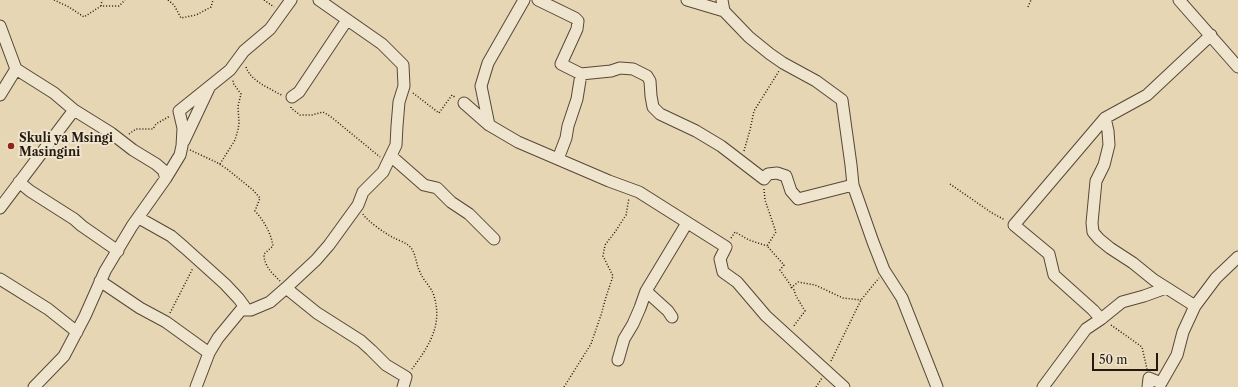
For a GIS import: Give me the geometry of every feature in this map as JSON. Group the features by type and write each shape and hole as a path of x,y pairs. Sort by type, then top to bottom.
{"street":[{"path":"34,387 64,356 85,316 105,271 132,226 139,218 180,155 183,128 179,111 230,70 244,51 270,30 291,0"},
{"path":"196,387 209,353 218,338 241,310 251,310 270,302 325,250 358,205 363,192 383,172 396,145 400,102 404,86 403,65 382,44 319,0"},
{"path":"489,125 481,86 488,63 524,0"},
{"path":"538,0 575,18 578,21 577,29 561,64 581,74 611,71 620,68 633,69 647,76 650,81 650,96 653,107 660,114 696,130 739,159 764,179 768,174 777,173 786,176 791,191 798,199 853,185"},
{"path":"687,0 724,11 750,37 783,63 816,81 842,100 853,185 884,270 902,298 937,387"},
{"path":"722,0 724,11"},
{"path":"1179,0 1238,67"},
{"path":"292,97 299,92 347,20"},
{"path":"0,26 16,69 54,93 74,110 122,140 133,150 156,164 163,170 166,178"},
{"path":"1101,318 1054,275 1049,254 1014,225 1105,118 1146,95 1211,35"},
{"path":"0,95 16,69"},
{"path":"558,159 566,138 568,126 577,99 581,74"},
{"path":"182,146 211,85"},
{"path":"464,103 489,125 518,142 609,181 639,192 726,247 720,259 723,272 737,282 766,316 844,387"},
{"path":"0,208 74,110"},
{"path":"1105,118 1109,145 1104,165 1096,181 1092,223 1093,232 1110,248 1166,288 1184,297 1195,306"},
{"path":"389,159 424,185 437,188 451,202 469,214 494,239"},
{"path":"19,182 118,251"},
{"path":"139,218 171,236 239,299 247,310"},
{"path":"618,360 624,339 633,324 646,290 687,222"},
{"path":"1149,383 1161,383 1177,355 1183,332 1195,306 1216,278 1238,257"},
{"path":"0,278 48,310 77,332"},
{"path":"100,281 140,308 166,322 209,353"},
{"path":"286,288 317,313 361,341 404,382"},
{"path":"1043,387 1086,329 1122,302 1166,288"},
{"path":"646,290 668,311 672,317"}],"path":[{"path":"54,0 69,7 84,17 101,6 119,6 125,0"},
{"path":"101,6 102,0"},
{"path":"168,0 174,5 181,18 196,15 211,7 213,0"},
{"path":"264,0 271,6 282,11"},
{"path":"1028,7 1031,0"},
{"path":"244,51 245,66 248,74 256,81 279,94 292,97 291,108 300,115 312,115 323,112 389,159"},
{"path":"739,159 744,152 754,111 783,63"},
{"path":"220,165 235,140 239,123 238,106 241,94 232,83 234,78"},
{"path":"404,86 438,113 452,95 464,103"},
{"path":"122,140 136,129 153,129 156,124 179,111"},
{"path":"182,146 216,162 227,169 253,190 260,198 255,211 262,219 272,238 273,246 264,254 264,260 269,270 286,288"},
{"path":"764,179 764,200 776,232 767,246"},
{"path":"950,184 992,213 1014,225"},
{"path":"564,387 591,344 601,315 614,276 603,256 605,245 626,214 630,189"},
{"path":"358,205 366,219 392,237 408,245 414,253 419,272 432,292 435,302 437,314 436,327 433,337 404,382"},
{"path":"726,247 735,232 749,240 767,246 784,264 780,270 794,290 805,312 788,336"},
{"path":"166,322 197,259"},
{"path":"816,387 827,371 861,300 872,288 884,270"},
{"path":"792,288 798,282 815,285 843,298 861,300"},
{"path":"1101,318 1142,348 1149,383"}],"place":[{"name":"Skuli ya Msingi Masingini","path":"11,146"}]}
